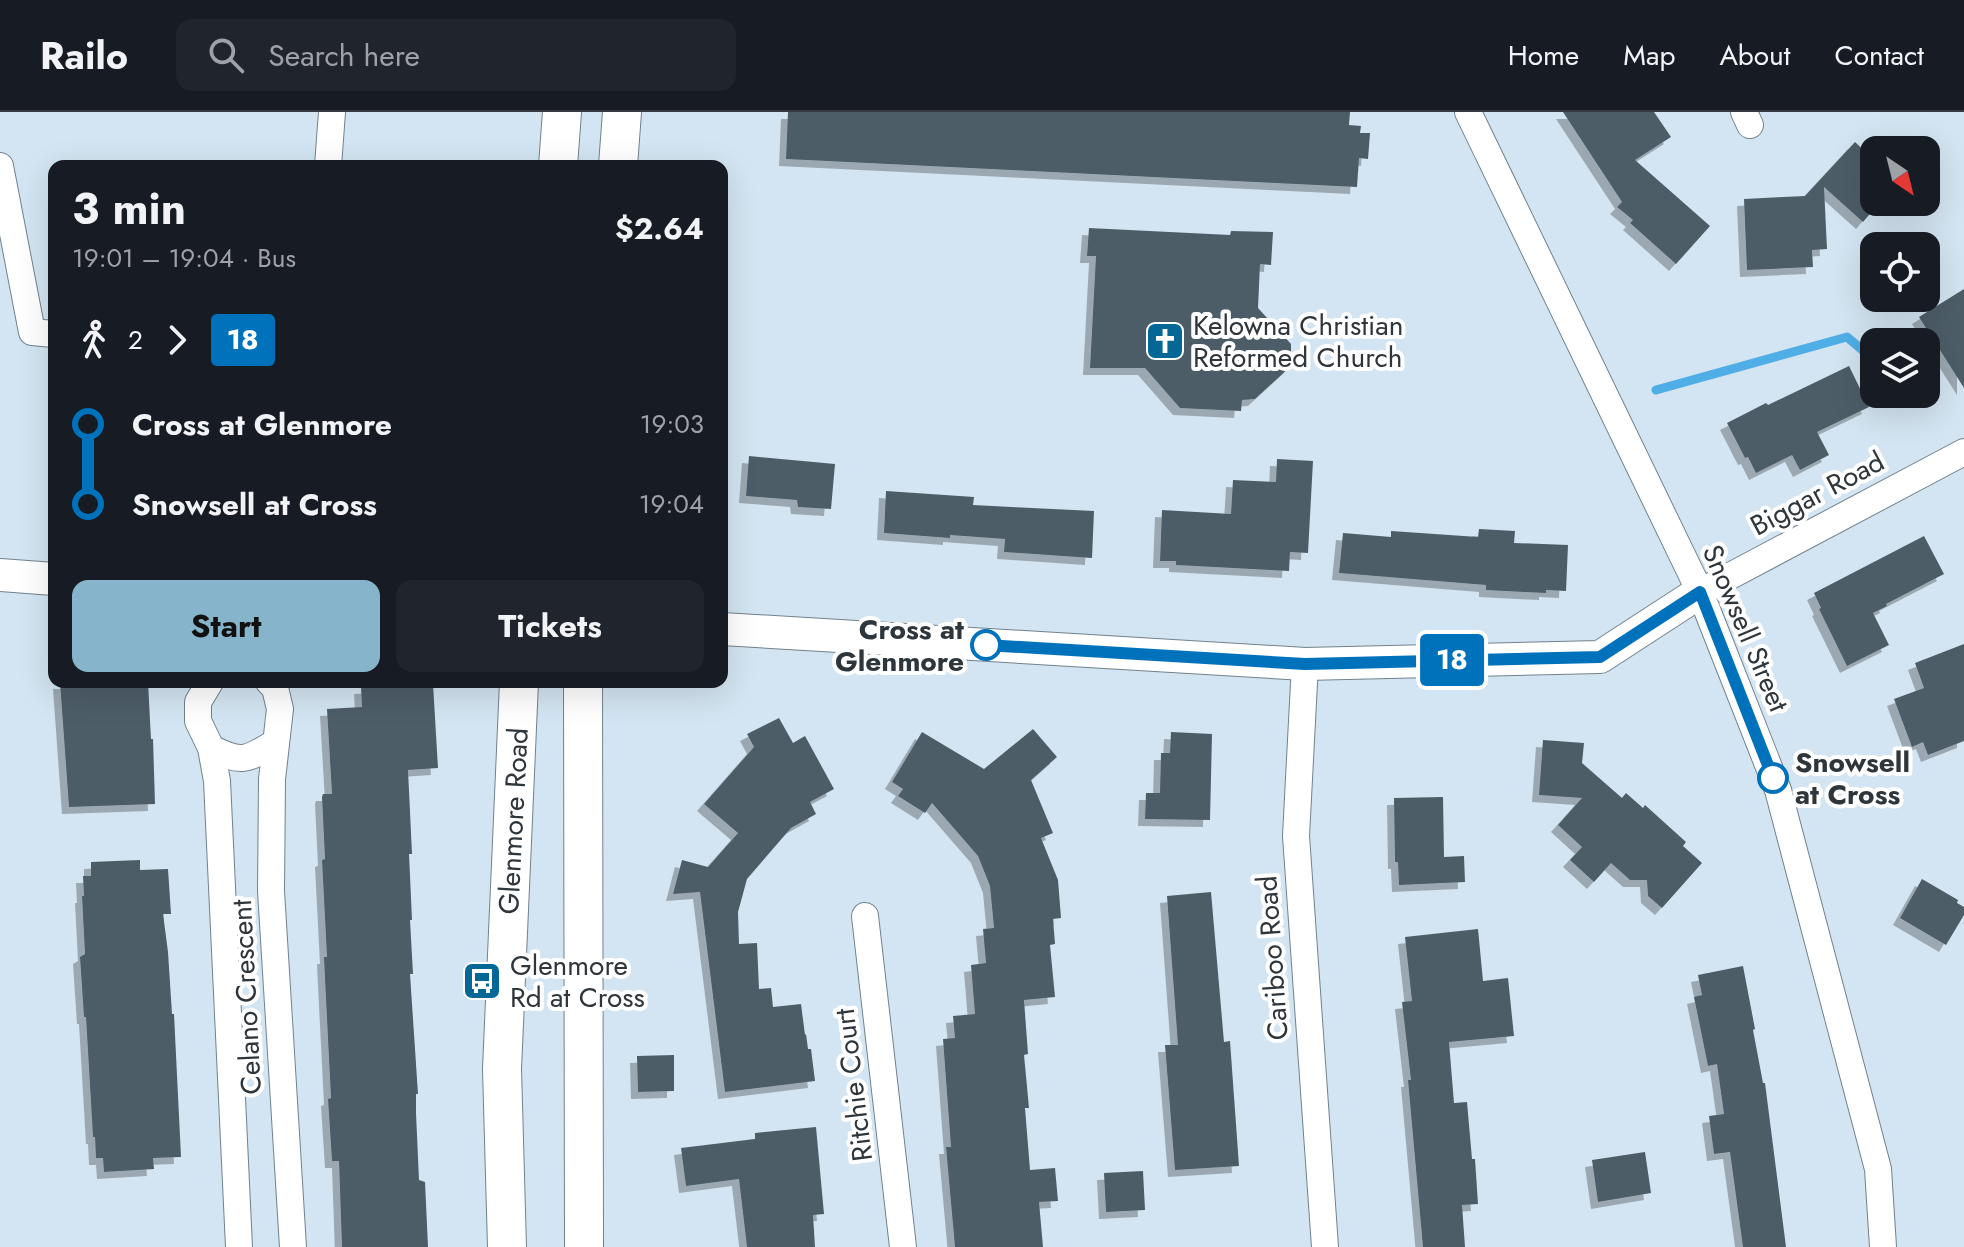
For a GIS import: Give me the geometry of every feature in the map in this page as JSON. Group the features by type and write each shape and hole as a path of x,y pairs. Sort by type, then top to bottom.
{"main road":[{"path":"558,160 562,112"},
{"path":"618,160 622,112"},
{"name":"Glenmore Road","path":"507,1247 502,1069 519,688"},
{"path":"583,688 584,1247"}],"street":[{"path":"328,160 332,112"},
{"name":"Snowsell Street","path":"1468,112 1700,592 1778,790 1878,1169 1883,1247"},
{"path":"0,166 32,332 48,333"},
{"name":"Biggar Road","path":"1700,592 1964,452"},
{"path":"0,575 48,579"},
{"path":"728,629 1305,664 1600,657 1700,592"},
{"name":"Cariboo Road","path":"1305,664 1296,836 1325,1247"},
{"name":"Celano Crescent","path":"206,688 198,702 198,721 211,748 217,781 239,1247"},
{"name":"Celano Crescent","path":"275,688 280,709 272,779 271,891 293,1247"},
{"path":"211,748 232,759 252,757 276,742"},
{"name":"Ritchie Court","path":"865,916 903,1247"}],"building":[{"path":"788,112 1350,112 1349,125 1361,126 1360,133 1370,133 1368,159 1359,158 1357,187 786,159"},
{"path":"1563,112 1654,112 1671,137 1635,160 1710,226 1676,264 1630,223 1633,220 1617,207 1622,202"},
{"path":"1855,142 1860,147 1860,216 1868,216 1863,222 1824,187 1827,249 1812,250 1813,267 1747,270 1744,199 1805,196"},
{"path":"1089,228 1230,235 1231,231 1273,232 1271,265 1260,264 1258,308 1291,344 1291,366 1255,399 1242,400 1241,411 1180,408 1145,368 1090,368 1096,256 1087,256"},
{"path":"1964,289 1964,388 1940,350 1940,328 1926,328 1919,317 1927,312 1940,312 1940,304"},
{"path":"1849,366 1860,389 1860,408 1867,408 1817,432 1829,455 1800,470 1792,455 1756,473 1727,423 1766,403 1768,405"},
{"path":"749,456 835,464 831,509 798,507 797,500 746,496"},
{"path":"1277,459 1313,461 1308,553 1290,552 1289,571 1176,565 1176,561 1160,561 1162,510 1231,514 1233,480 1276,482"},
{"path":"886,491 974,497 973,505 1094,511 1092,558 1004,552 1005,539 884,533"},
{"path":"1479,529 1515,531 1514,543 1568,545 1566,591 1486,590 1486,585 1339,573 1343,533 1391,537 1391,531 1478,537"},
{"path":"1924,536 1944,574 1873,613 1889,645 1847,666 1814,593"},
{"path":"1964,644 1964,741 1928,755 1923,742 1912,747 1894,699 1924,688 1915,663"},
{"path":"60,688 148,688 155,804 69,807"},
{"path":"361,688 433,688 438,768 408,770 412,854 409,854 413,974 410,974 418,1094 419,1180 425,1182 428,1247 342,1247 339,1161 332,1161 328,1099 331,1098 324,957 327,957 322,797 323,794 332,794 327,709 362,707"},
{"path":"779,718 793,743 805,736 834,789 810,802 816,814 791,828 747,879 738,912 739,944 757,943 759,989 771,988 773,1007 801,1004 815,1081 725,1092 700,892 673,894 682,860 708,867 738,833 704,804 754,747 747,734"},
{"path":"1033,729 1057,757 1031,780 1053,833 1041,838 1058,880 1061,918 1053,919 1055,944 1050,945 1055,997 1024,1000 1028,1054 1024,1055 1029,1108 1025,1108 1030,1170 1055,1168 1058,1201 1039,1202 1043,1247 955,1247 946,1147 951,1147 943,1039 955,1038 953,1016 975,1014 971,965 986,963 983,929 994,928 990,886 978,856 932,803 925,813 898,796 903,789 892,782 922,732 984,769"},
{"path":"1171,732 1212,734 1210,820 1145,819 1146,793 1160,793 1161,753 1170,753"},
{"path":"1543,740 1584,743 1582,763 1622,798 1626,793 1643,808 1645,805 1686,842 1683,846 1702,863 1662,908 1648,896 1647,880 1630,880 1611,863 1594,882 1570,860 1582,847 1558,825 1582,798 1539,795"},
{"path":"1443,797 1444,857 1464,856 1465,882 1399,885 1398,862 1395,862 1394,798"},
{"path":"140,860 140,870 168,869 171,914 163,914 174,1014 181,1157 153,1158 154,1169 104,1172 103,1158 96,1158 93,1137 84,1017 80,957 85,954 83,876 91,876 91,862"},
{"path":"1922,879 1958,900 1957,903 1964,907 1964,915 1946,945 1900,918"},
{"path":"1211,892 1224,1042 1230,1041 1239,1166 1175,1170 1165,1045 1178,1045 1167,896"},
{"path":"1478,929 1483,981 1508,978 1514,1036 1449,1042 1454,1103 1467,1102 1478,1204 1462,1205 1465,1247 1423,1247 1402,1002 1412,1001 1405,937"},
{"path":"1743,966 1765,1083 1786,1247 1743,1247 1730,1152 1714,1154 1709,1116 1724,1114 1717,1064 1708,1066 1694,997 1702,995 1698,975"},
{"path":"674,1055 674,1091 638,1092 637,1056"},
{"path":"816,1127 824,1214 813,1215 815,1247 747,1247 739,1179 686,1186 681,1148 755,1139 755,1133"},
{"path":"1645,1152 1651,1193 1598,1202 1592,1160"},
{"path":"1143,1171 1145,1210 1106,1212 1104,1173"}],"waterway":[{"path":"1656,390 1847,337 1860,348"}],"bus line":[{"name":"18","path":"986,645 1305,664 1600,657 1700,592 1773,778"}],"place":[{"name":"Kelowna Christian Reformed Church","path":"1165,341"},
{"name":"Cross at Glenmore","path":"986,645"},
{"name":"Snowsell at Cross","path":"1773,778"},
{"name":"Glenmore Rd at Cross","path":"482,981"}]}
